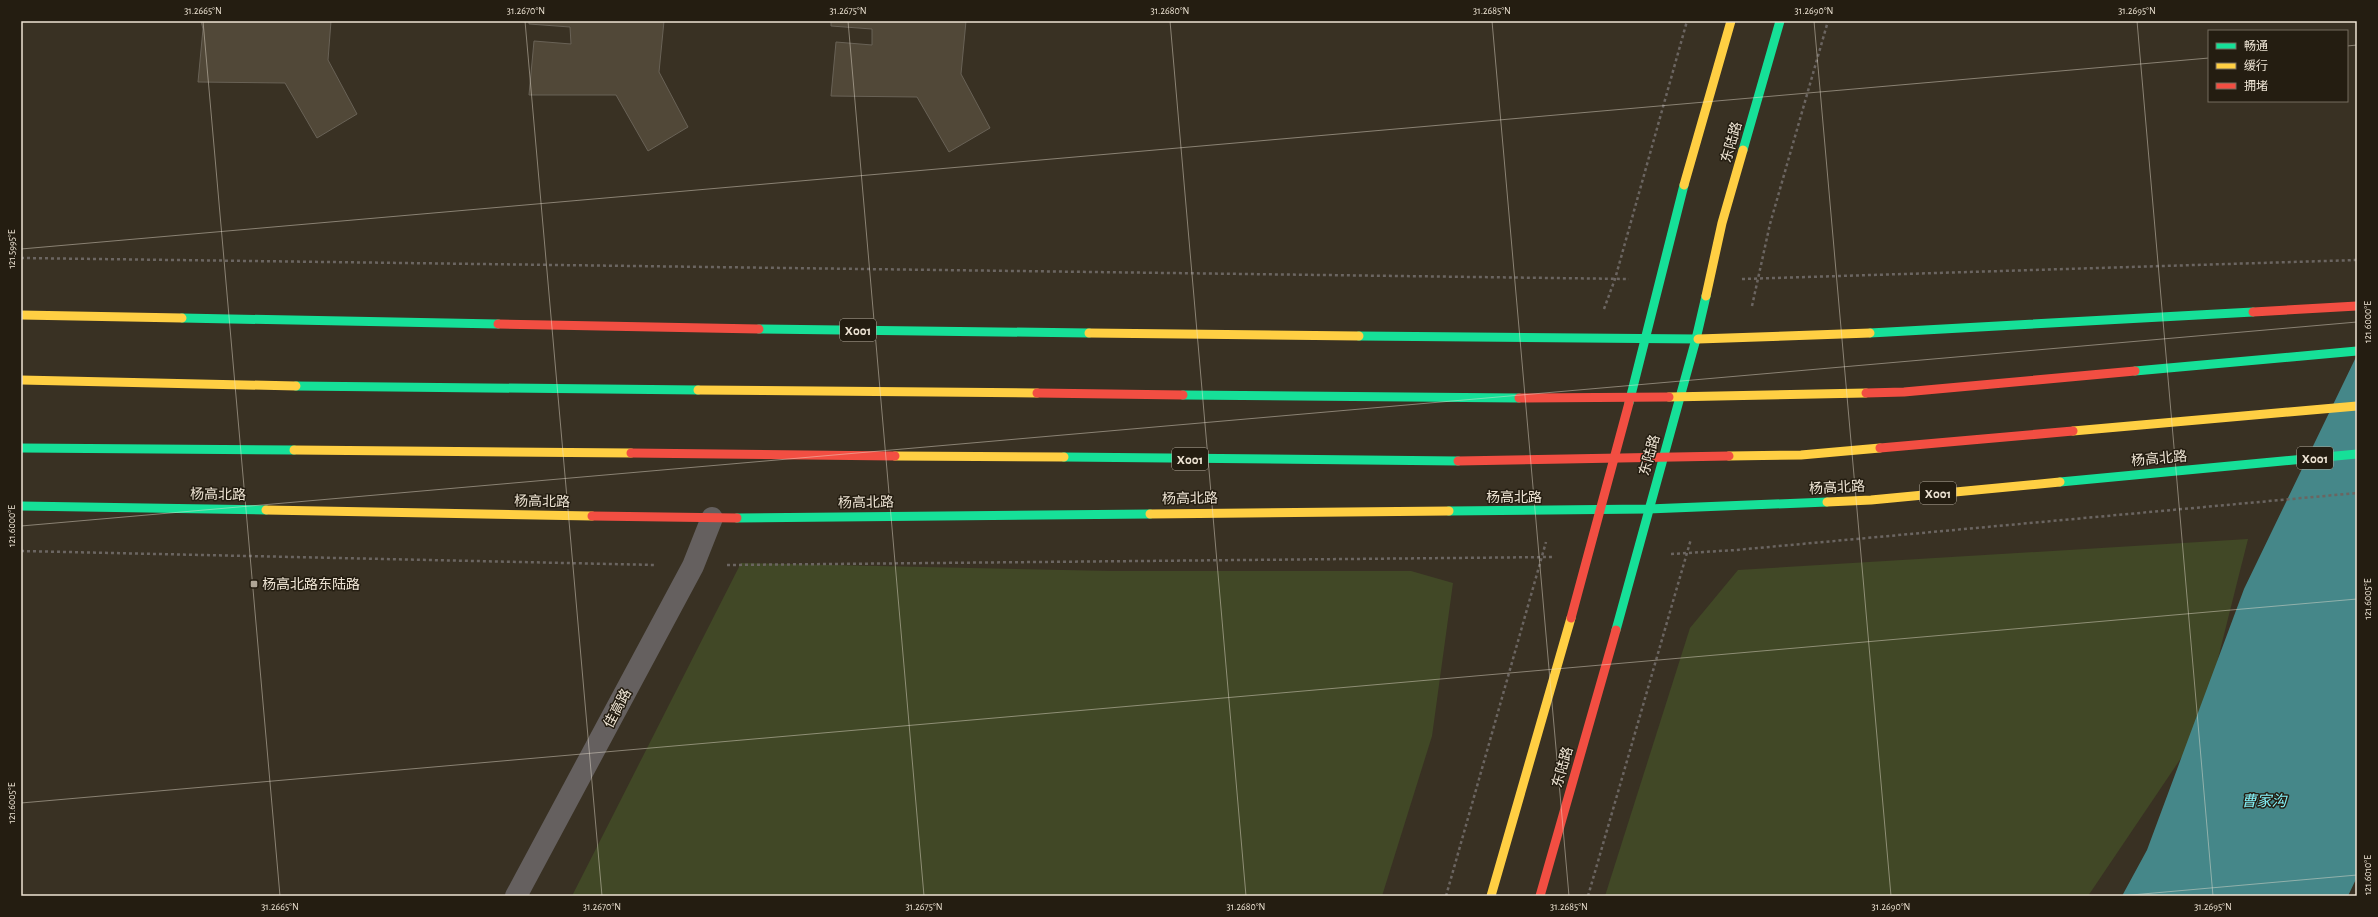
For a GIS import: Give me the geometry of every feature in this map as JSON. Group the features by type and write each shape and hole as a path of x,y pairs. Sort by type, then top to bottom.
{"main road":[{"path":"1491,896 1602,508 1662,278 1673,223 1731,21"},
{"name":"东陆路","path":"1540,896 1637,556 1648,509 1696,339 1722,223 1780,21"},
{"name":"X001","path":"21,315 743,328 1645,340 1788,337 2356,306"},
{"path":"21,380 237,385 1560,399 1904,392 2357,351"},
{"name":"X001","path":"21,448 1474,461 1801,454 2357,406"},
{"name":"杨高北路","path":"21,506 712,518 1241,512 1546,511 1602,508 1648,509 1871,500 2357,454"}],"street":[{"name":"佳高路","path":"516,896 693,566 712,518"}],"path":[{"path":"21,258 1615,279 1662,278"},
{"path":"1709,279 2357,260"},
{"path":"1637,556 1736,550 2357,493"},
{"path":"21,551 693,566 1543,557 1588,554"}],"green space":[{"path":"2248,539 2200,730 2088,896 1605,896 1690,628 1738,570"},
{"path":"741,563 1111,571 1411,571 1453,583 1432,736 1382,896 572,896"}],"water":[{"name":"曹家沟","path":"2357,355 2357,877 2348,896 2122,896 2147,850 2244,589"}],"building":[{"path":"201,21 331,21 328,60 357,114 317,138 285,83 198,82 203,29"},
{"path":"529,21 664,21 659,72 688,127 648,151 616,95 529,95 534,41 571,44 570,27 529,24"},
{"path":"831,21 966,21 961,74 990,128 949,152 917,97 831,96 836,42 872,45 872,29 831,26"}],"traffic: fast":[{"path":"1743,150 1780,21"},
{"path":"1629,403 1684,185"},
{"path":"1616,630 1696,339 1706,296"},
{"path":"1870,333 2253,312"},
{"path":"182,318 498,324"},
{"path":"759,329 1089,333"},
{"path":"1359,336 1698,339"},
{"path":"2135,371 2357,351"},
{"path":"296,386 698,390"},
{"path":"1183,395 1519,398"},
{"path":"21,448 294,450"},
{"path":"2060,482 2357,454"},
{"path":"1064,457 1458,461"},
{"path":"1449,511 1648,509 1827,502"},
{"path":"21,506 266,510"},
{"path":"737,518 1150,514"}],"traffic: slow":[{"path":"1684,185 1731,21"},
{"path":"1706,296 1722,223 1743,150"},
{"path":"21,315 182,318"},
{"path":"1089,333 1359,336"},
{"path":"1698,339 1870,333"},
{"path":"21,380 296,386"},
{"path":"698,390 1037,393"},
{"path":"1669,397 1866,393"},
{"path":"2073,431 2357,406"},
{"path":"1729,456 1801,455 1880,448"},
{"path":"294,450 631,453"},
{"path":"895,456 1064,457"},
{"path":"1827,502 1871,500 2060,482"},
{"path":"266,510 592,516"},
{"path":"1150,514 1449,511"},
{"path":"1491,896 1571,618"}],"traffic: jam":[{"path":"2253,312 2357,306"},
{"path":"498,324 759,329"},
{"path":"1866,393 1904,392 2135,371"},
{"path":"1037,393 1183,395"},
{"path":"1519,398 1669,397"},
{"path":"1571,618 1629,403"},
{"path":"1880,448 2073,431"},
{"path":"631,453 895,456"},
{"path":"1458,461 1729,456"},
{"path":"592,516 737,518"},
{"path":"1540,896 1616,630"}],"place":[{"name":"杨高北路东陆路","path":"254,584"}]}
